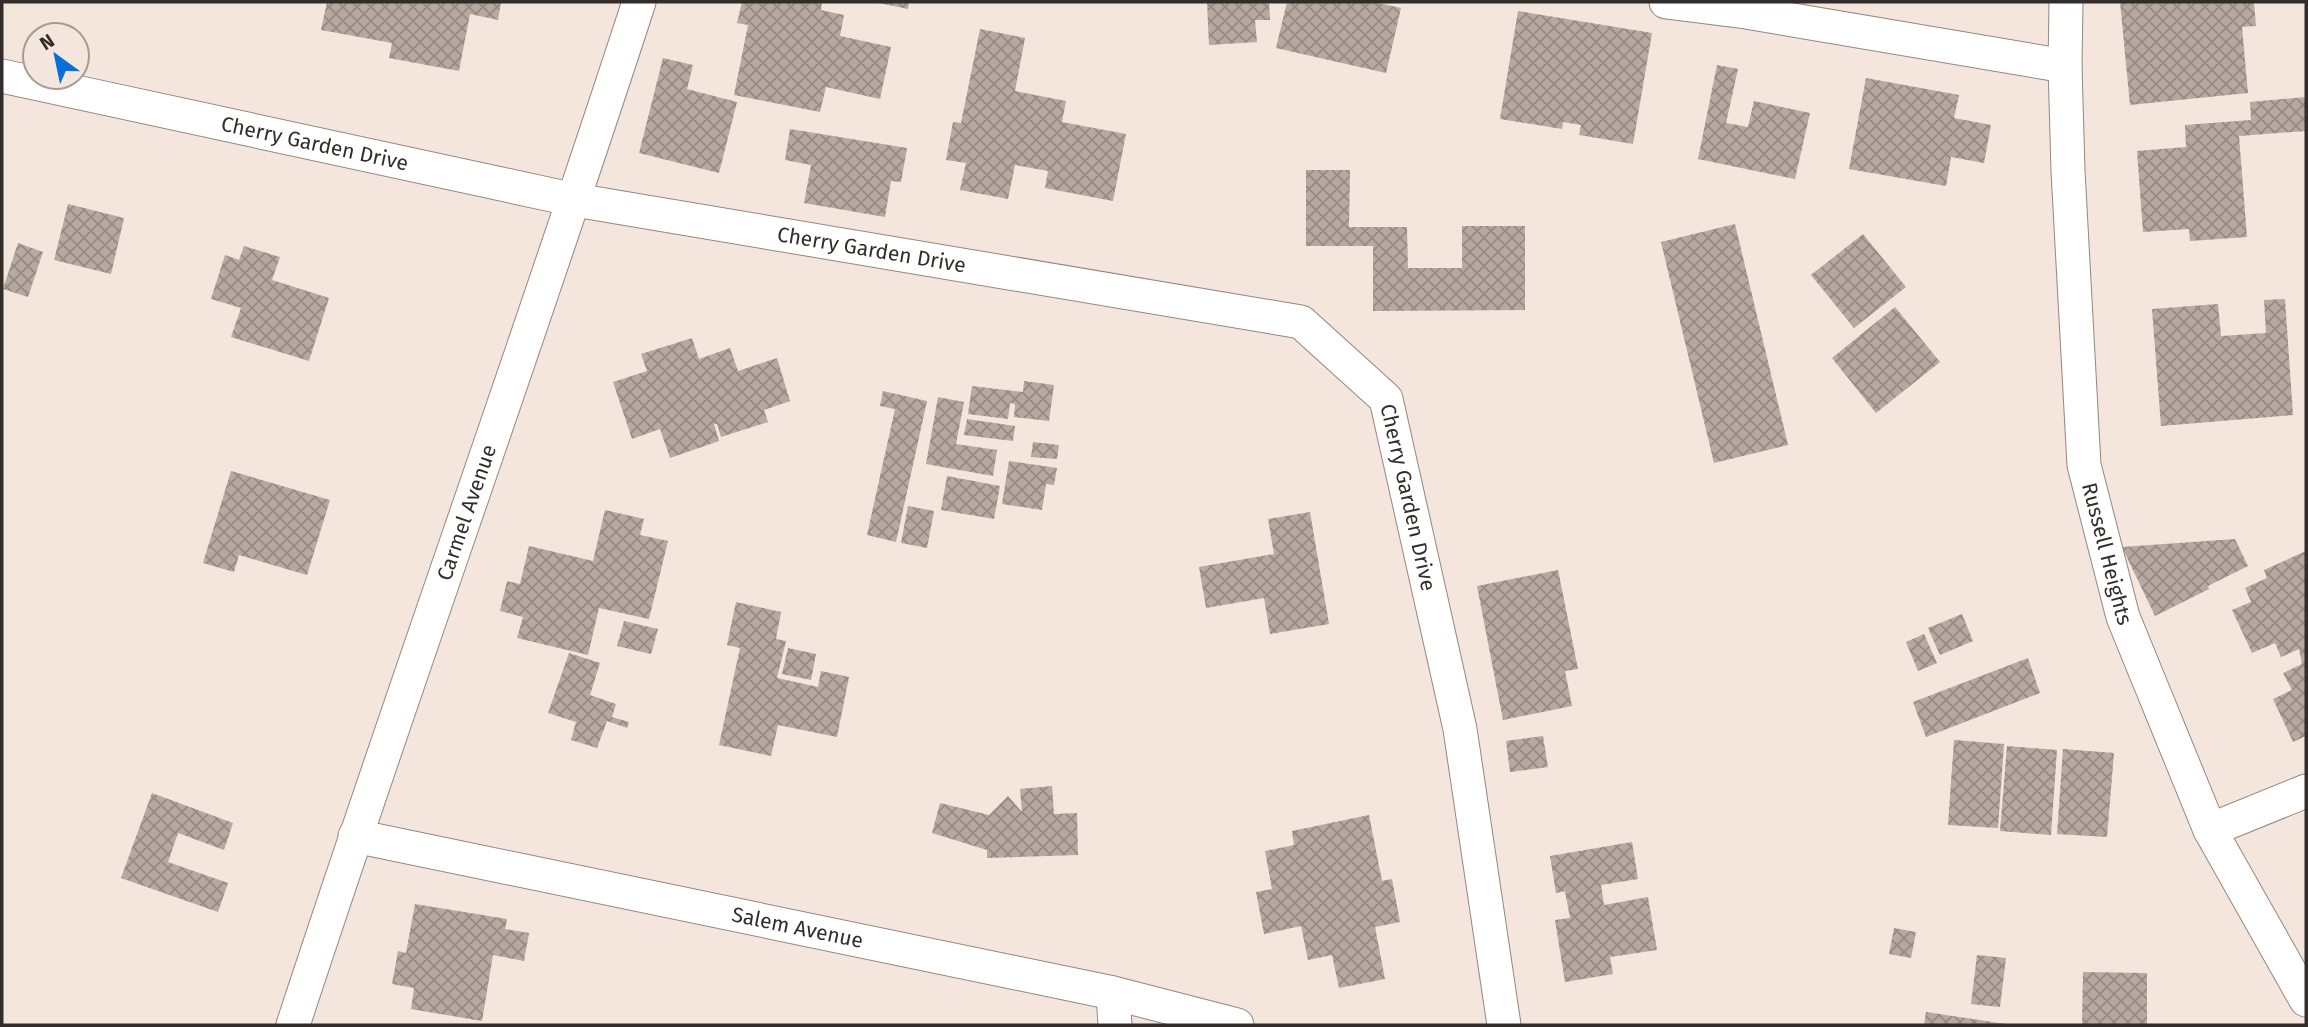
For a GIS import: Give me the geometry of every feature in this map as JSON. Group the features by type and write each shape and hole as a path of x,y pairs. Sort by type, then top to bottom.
{"street":[{"name":"Carmel Avenue","path":"293,1025 355,836 575,200 639,2"},
{"path":"1666,2 1745,7 2065,65"},
{"name":"Russell Heights","path":"2066,2 2065,65 2084,465 2123,617 2210,830 2306,1000"},
{"name":"Cherry Garden Drive","path":"2,76 575,200 1301,322 1386,399 1460,729 1504,1025"},
{"path":"2210,830 2306,791"},
{"name":"Salem Avenue","path":"355,836 1114,1009 1237,1025"}],"building":[{"path":"327,2 501,2 498,20 470,14 459,71 389,58 392,43 321,30"},
{"path":"742,2 822,2 821,10 844,15 840,36 891,47 880,99 826,87 820,112 734,95 748,25 737,23"},
{"path":"874,2 909,2 908,9"},
{"path":"1207,2 1269,2 1270,20 1255,20 1257,42 1209,45"},
{"path":"1287,2 1374,2 1401,8 1386,73 1276,48"},
{"path":"2120,2 2254,2 2256,26 2242,27 2248,93 2130,105"},
{"path":"1518,11 1652,33 1633,144 1579,135 1581,125 1563,122 1562,129 1500,119"},
{"path":"980,29 1025,38 1015,91 1066,101 1062,122 1126,134 1113,201 1045,188 1048,171 1015,165 1008,199 960,190 966,163 946,160 953,122 961,123"},
{"path":"663,58 693,65 687,89 737,102 719,173 639,153"},
{"path":"1717,65 1738,69 1726,123 1748,127 1754,101 1810,113 1795,179 1698,159"},
{"path":"1866,78 1959,95 1954,118 1991,125 1984,163 1951,157 1946,186 1849,169"},
{"path":"2306,97 2306,131 2239,136 2247,237 2190,241 2189,229 2143,232 2137,151 2186,147 2185,125 2251,120 2250,102"},
{"path":"790,129 907,148 901,182 891,181 885,217 804,203 811,165 785,160"},
{"path":"1306,170 1350,170 1349,227 1407,227 1408,268 1462,268 1462,226 1525,226 1525,310 1373,311 1373,246 1306,246"},
{"path":"68,204 124,218 111,274 54,260"},
{"path":"1735,224 1788,445 1714,463 1661,242"},
{"path":"1863,234 1906,287 1854,328 1811,275"},
{"path":"18,243 43,252 28,297 3,289"},
{"path":"244,246 280,257 272,280 329,298 309,361 231,337 241,308 211,299 225,255 239,260"},
{"path":"2285,299 2293,415 2161,426 2152,309 2218,304 2221,336 2266,333 2264,300"},
{"path":"1895,307 1940,362 1876,413 1832,358"},
{"path":"692,338 699,359 730,348 738,371 777,358 790,401 764,410 768,422 721,437 717,424 714,424 719,441 670,458 660,429 632,439 613,382 647,371 641,354"},
{"path":"1024,381 1054,385 1049,421 1014,417 1015,404 1010,403 1008,419 968,414 972,386 1023,392"},
{"path":"883,391 927,401 896,542 867,535 895,409 880,406"},
{"path":"938,397 964,402 956,444 997,450 993,476 926,464"},
{"path":"967,419 1015,426 1013,441 964,435"},
{"path":"1033,442 1059,445 1057,459 1031,457"},
{"path":"1009,461 1057,468 1054,485 1046,484 1042,510 1002,504"},
{"path":"231,471 330,500 307,575 239,555 234,572 203,563"},
{"path":"947,476 1000,486 994,519 941,510"},
{"path":"908,506 934,511 927,548 901,543"},
{"path":"605,510 644,519 640,535 668,541 649,619 599,608 588,655 517,638 523,617 500,611 507,581 520,584 529,546 593,561"},
{"path":"1310,512 1329,624 1270,634 1264,598 1206,608 1199,567 1274,554 1268,519"},
{"path":"2235,539 2248,566 2155,616 2122,547"},
{"path":"2306,551 2306,736 2293,742 2273,699 2292,690 2283,673 2302,664 2299,649 2281,657 2275,643 2252,653 2232,610 2251,602 2245,588 2267,578 2264,570"},
{"path":"1558,570 1578,669 1565,671 1572,706 1503,720 1477,586"},
{"path":"736,602 781,612 776,639 786,641 777,678 818,687 821,671 849,677 837,737 778,725 771,756 719,745 740,648 727,645"},
{"path":"1962,614 1973,641 1940,655 1928,628"},
{"path":"624,621 658,629 651,654 617,646"},
{"path":"1924,634 1937,663 1918,671 1906,642"},
{"path":"788,648 816,654 811,680 782,674"},
{"path":"569,653 600,663 590,695 616,704 612,717 629,722 627,728 607,721 597,748 571,740 576,722 548,713"},
{"path":"2028,658 2040,693 1926,737 1913,702"},
{"path":"1543,736 1548,767 1510,772 1506,741"},
{"path":"1954,740 2004,744 1998,828 1948,825"},
{"path":"2007,746 2057,750 2051,835 2000,831"},
{"path":"2063,749 2114,753 2107,837 2057,834"},
{"path":"1052,786 1054,814 1077,813 1078,855 987,858 987,850 932,833 940,803 989,815 1008,796 1022,812 1020,789"},
{"path":"152,793 233,823 224,850 178,833 168,862 228,883 218,912 121,878"},
{"path":"1369,815 1382,881 1392,879 1400,922 1375,927 1385,979 1339,988 1332,955 1308,960 1301,926 1264,934 1256,892 1272,889 1265,851 1294,845 1292,831"},
{"path":"1632,842 1638,879 1601,885 1604,905 1648,897 1657,950 1610,957 1613,974 1565,982 1555,920 1570,918 1565,891 1556,893 1550,856"},
{"path":"415,904 507,919 505,929 529,933 524,961 493,955 482,1021 411,1009 414,988 392,984 398,951 406,953"},
{"path":"1894,928 1916,932 1911,958 1889,954"},
{"path":"1977,955 2006,958 2000,1007 1971,1004"},
{"path":"2083,972 2147,973 2147,1025 2082,1025"},
{"path":"1926,1012 2006,1024 1924,1025"}]}
